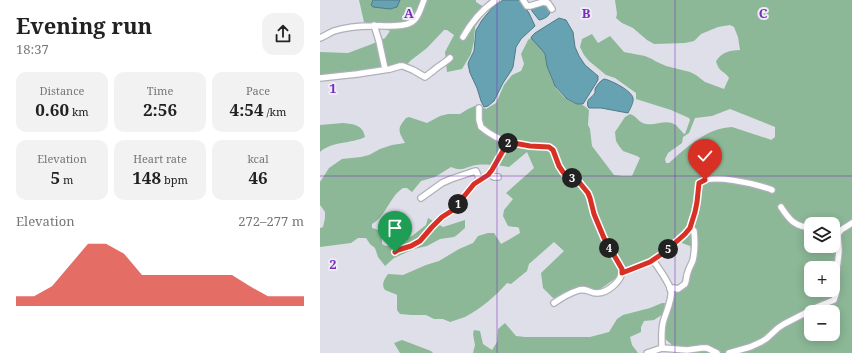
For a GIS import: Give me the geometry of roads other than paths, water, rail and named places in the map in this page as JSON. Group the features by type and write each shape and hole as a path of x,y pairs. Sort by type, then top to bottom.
{"street":[{"path":"320,38 334,31 358,26 406,25 411,23 417,15 424,0"},
{"path":"463,36 476,17 496,0"},
{"path":"523,0 527,6 545,2 548,3 552,9"},
{"path":"374,26 385,69"},
{"path":"320,78 356,74 398,66 403,66 413,70 424,77 450,58"},
{"path":"480,108 479,120 481,127 495,137 508,142 530,146 549,147 553,150 559,166 566,176 579,182 588,193 594,214 604,238 622,269 620,278 608,290 599,293 585,289 579,290 554,303"},
{"path":"395,252 420,241 442,217 453,210 474,184 489,174 496,166 508,142"},
{"path":"421,198 442,183 472,172 476,171 480,180"},
{"path":"489,174 494,177 498,177"},
{"path":"622,273 653,260 685,234 690,227 695,212 699,183 702,181 712,179 748,182 772,190"},
{"path":"781,207 789,219 798,225 804,226"},
{"path":"840,231 852,223"},
{"path":"670,290 674,288 681,288 685,284 687,273 693,262 695,239 694,231 690,227"},
{"path":"729,353 761,342 784,324 834,300 836,294 838,253"},
{"path":"653,260 670,290 671,296 662,329 662,348"},
{"path":"647,353 662,348 687,350 707,348 717,353"}],"water":[{"path":"373,0 400,0 397,7 390,9 373,7 371,5"},
{"path":"503,0 520,0 529,13 535,26 521,39 516,47 513,67 494,101 488,106 484,107 470,73 468,64 474,51 476,30 493,7"},
{"path":"544,4 549,8 550,13 543,19 539,20 531,8"},
{"path":"559,18 566,20 573,32 575,47 579,56 585,65 598,76 598,80 583,104 577,104 567,99 555,86 547,66 545,54 531,38 535,33"},
{"path":"604,79 621,86 632,95 632,106 628,113 588,107 588,100 595,93 595,89"}]}
